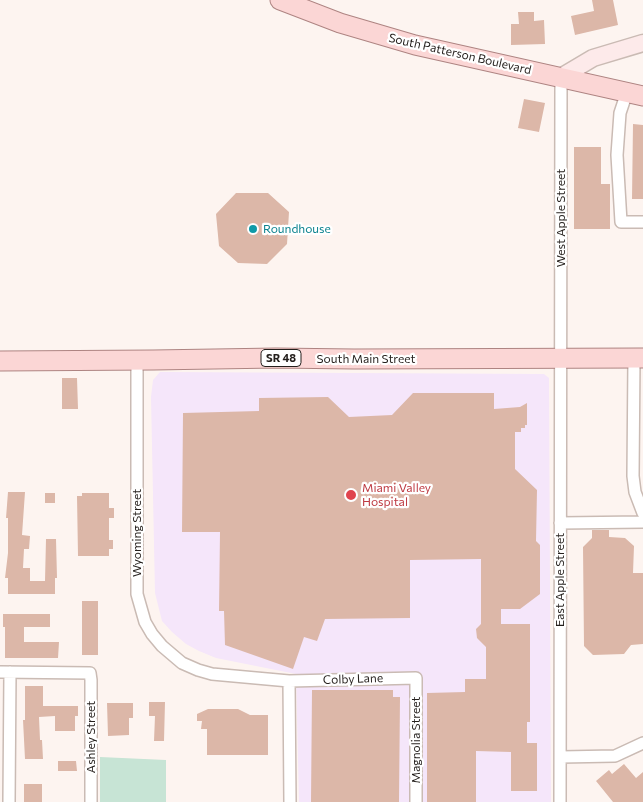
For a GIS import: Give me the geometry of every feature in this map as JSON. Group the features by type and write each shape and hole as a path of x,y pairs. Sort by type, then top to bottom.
{"main road":[{"name":"South Patterson Boulevard","path":"280,0 340,23 415,45 635,94"},
{"name":"South Main Street","path":"0,361 276,358 354,360 639,358"}],"street":[{"path":"561,77 593,58 643,44"},
{"name":"West Apple Street","path":"561,77 561,358"},
{"path":"635,94 620,113 617,155 622,222 643,222"},
{"name":"East Apple Street","path":"560,802 561,358"},
{"path":"639,358 633,476 635,492 643,513"},
{"name":"Wyoming Street","path":"137,360 137,594 145,622 162,646 182,663 207,672 289,681"},
{"path":"560,523 643,522"},
{"path":"5,672 9,802"},
{"name":"Ashley Street","path":"5,672 90,673 92,680 91,802"},
{"name":"Colby Lane","path":"289,681 416,678"},
{"name":"Magnolia Street","path":"416,678 416,802"},
{"path":"289,681 290,802"},
{"path":"561,757 615,756 643,742"}],"shaded area":[{"name":"Miami Valley Hospital","path":"160,372 544,374 549,378 551,802 299,802 296,674 216,658 186,644 162,621 155,593 151,397 153,380"}],"green space":[{"path":"100,757 166,760 166,802 100,802"}],"building":[{"path":"592,0 613,0 618,25 575,35 571,16 594,11"},
{"path":"518,12 534,12 534,21 544,20 545,44 511,45 511,24 519,24"},
{"path":"524,99 545,103 539,132 518,128"},
{"path":"633,124 643,125 643,199 632,199"},
{"path":"574,147 601,147 601,184 610,184 610,229 574,229"},
{"name":"Roundhouse","path":"236,193 268,193 289,212 287,244 267,264 238,263 219,246 216,214"},
{"path":"62,378 77,378 78,409 62,409"},
{"path":"413,393 494,393 494,409 520,407 527,403 527,425 525,425 525,428 521,428 521,432 515,432 515,469 537,490 536,541 540,545 540,594 520,609 501,609 501,624 530,624 530,722 527,722 527,743 537,743 537,791 511,791 511,752 476,751 476,802 427,802 427,693 465,692 465,679 486,679 486,647 477,638 476,629 481,624 481,559 410,560 410,618 325,619 317,641 304,637 293,669 225,645 224,611 219,611 220,532 182,532 183,413 259,411 259,398 328,397 349,417 392,415"},
{"path":"8,492 25,492 22,535 30,536 29,549 24,549 23,568 30,568 30,581 45,581 46,539 56,539 57,578 55,578 55,594 8,594 8,578 5,578 8,553 8,518 6,518"},
{"path":"45,493 55,493 55,503 45,503"},
{"path":"82,493 109,493 109,508 114,508 114,518 109,518 109,540 113,540 113,549 109,549 109,556 78,556 77,496 82,496"},
{"path":"592,530 609,530 609,537 625,538 634,546 633,573 643,573 643,644 631,645 624,654 593,655 584,646 583,547 592,538"},
{"path":"82,601 98,601 98,655 82,655"},
{"path":"3,614 50,614 50,627 24,627 24,642 59,642 58,658 5,658"},
{"path":"25,686 43,686 43,706 78,706 78,716 75,716 75,731 55,731 55,716 39,717 43,759 25,759 23,720 25,720"},
{"path":"312,690 393,690 393,697 400,697 399,802 311,802"},
{"path":"149,702 165,702 164,741 154,741 155,716 149,716"},
{"path":"107,703 133,703 133,718 129,718 129,735 108,736"},
{"path":"208,709 238,709 250,715 268,715 268,755 207,755 207,729 201,729 202,721 197,721 197,714"},
{"path":"58,761 76,761 77,771 58,771"},
{"path":"624,764 636,778 643,772 643,802 613,802 596,781 609,770 612,774"},
{"path":"24,784 42,784 42,802 24,802"}],"place":[{"name":"Roundhouse","path":"253,229"},
{"name":"Miami Valley Hospital","path":"351,495"}]}
